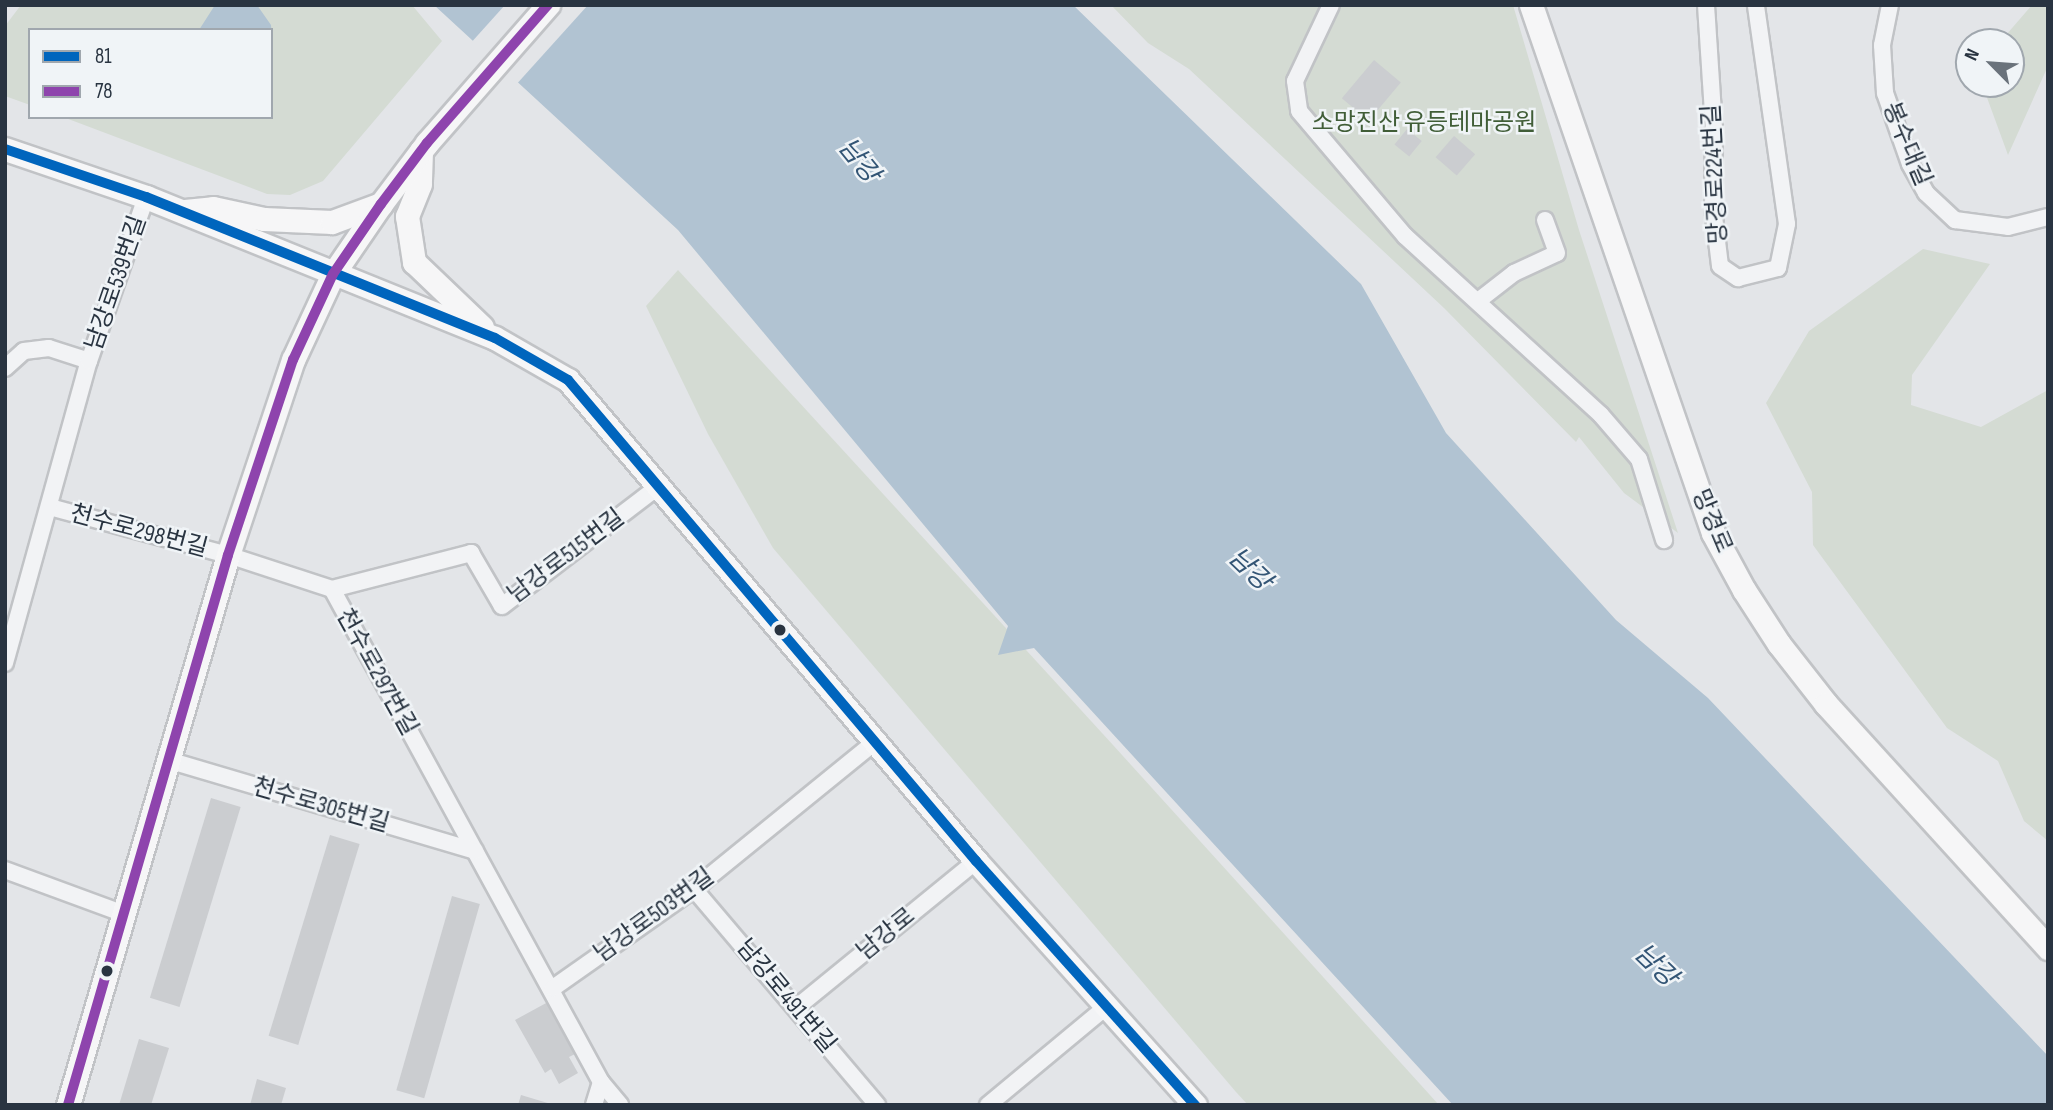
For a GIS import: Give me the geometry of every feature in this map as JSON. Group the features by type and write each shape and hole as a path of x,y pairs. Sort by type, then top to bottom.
{"street":[{"path":"68,1105 228,555 293,360 333,274 381,204 424,147 548,5"},
{"path":"1331,5 1295,81 1299,111 1405,236 1601,415 1639,458 1664,540"},
{"name":"망경로","path":"1531,5 1713,533 1744,590 1779,644 1826,704 2048,948"},
{"name":"망경로224번길","path":"1706,5 1714,128 1713,208 1720,266 1738,278 1778,268 1787,224 1756,5"},
{"name":"봉수대길","path":"1890,5 1882,45 1885,93 1910,164 1926,193 1955,220 2008,227 2048,217"},
{"path":"424,147 420,184 407,216 414,262 495,338"},
{"path":"5,149 146,197 495,338 568,380 976,861 1195,1105"},
{"name":"남강로539번길","path":"5,368 24,351 49,348 89,361 146,197"},
{"path":"180,211 213,208 264,219 332,222 381,204"},
{"path":"1478,301 1514,273 1557,253 1545,220"},
{"name":"천수로298번길","path":"5,663 89,361"},
{"name":"남강로515번길","path":"332,589 471,553 502,606 659,486"},
{"name":"천수로298번길","path":"50,507 228,555"},
{"name":"천수로297번길","path":"228,555 332,589 475,851"},
{"name":"남강로503번길","path":"553,988 694,888 876,742"},
{"name":"천수로305번길","path":"168,760 475,851"},
{"path":"475,851 553,988 601,1082 620,1105"},
{"name":"남강로","path":"796,1008 976,861"},
{"path":"5,870 122,913"},
{"name":"남강로491번길","path":"694,888 877,1105"},
{"path":"988,1105 1106,1007"},
{"path":"594,1105 601,1082"}],"green space":[{"path":"21,5 412,5 442,41 323,181 290,195 267,194 68,119 273,119 273,28 28,28 28,104 5,96 5,26"},
{"name":"소망진산 유등테마공원","path":"1111,5 1513,5 1579,230 1678,533 1624,493 1579,437 1576,442 1444,308 1189,69 1148,43"},
{"path":"2032,5 2048,5 2048,66 2008,155 1987,98 2025,98 2025,28 2012,28"},
{"path":"1923,249 1990,264 1912,375 1911,405 1981,427 2048,390 2048,841 2024,821 1998,761 1947,728 1813,545 1812,492 1766,403 1809,331"},
{"path":"678,270 1439,1105 1248,1105 1236,1092 773,548 708,434 646,306"}],"water":[{"path":"215,5 257,5 271,28 200,28"},
{"name":"남강","path":"434,5 1073,5 1361,284 1446,433 1616,620 1708,698 2048,1056 2048,1105 1453,1105 1034,648 998,655 1008,626 678,230"}],"pier":[{"path":"505,5 588,5 514,87 469,45"}],"building":[{"path":"1374,60 1401,82 1369,121 1342,98"},
{"path":"1407,129 1422,141 1409,157 1394,145"},
{"path":"1454,136 1475,154 1457,176 1436,157"},
{"path":"211,798 241,807 180,1007 150,998"},
{"path":"330,835 360,844 298,1045 269,1036"},
{"path":"452,896 480,904 424,1098 396,1090"},
{"path":"548,1002 577,1053 569,1057 578,1073 559,1084 551,1069 545,1073 515,1020"},
{"path":"139,1039 169,1048 151,1105 119,1105"},
{"path":"257,1079 286,1088 281,1105 250,1105"},
{"path":"521,1095 551,1104 551,1105 518,1105"}],"transit line":[{"name":"78","path":"68,1105 228,555 293,360 333,274 381,204 427,143 548,5"},
{"name":"81","path":"5,149 146,197 495,338 568,380 976,861 1195,1105"}]}
